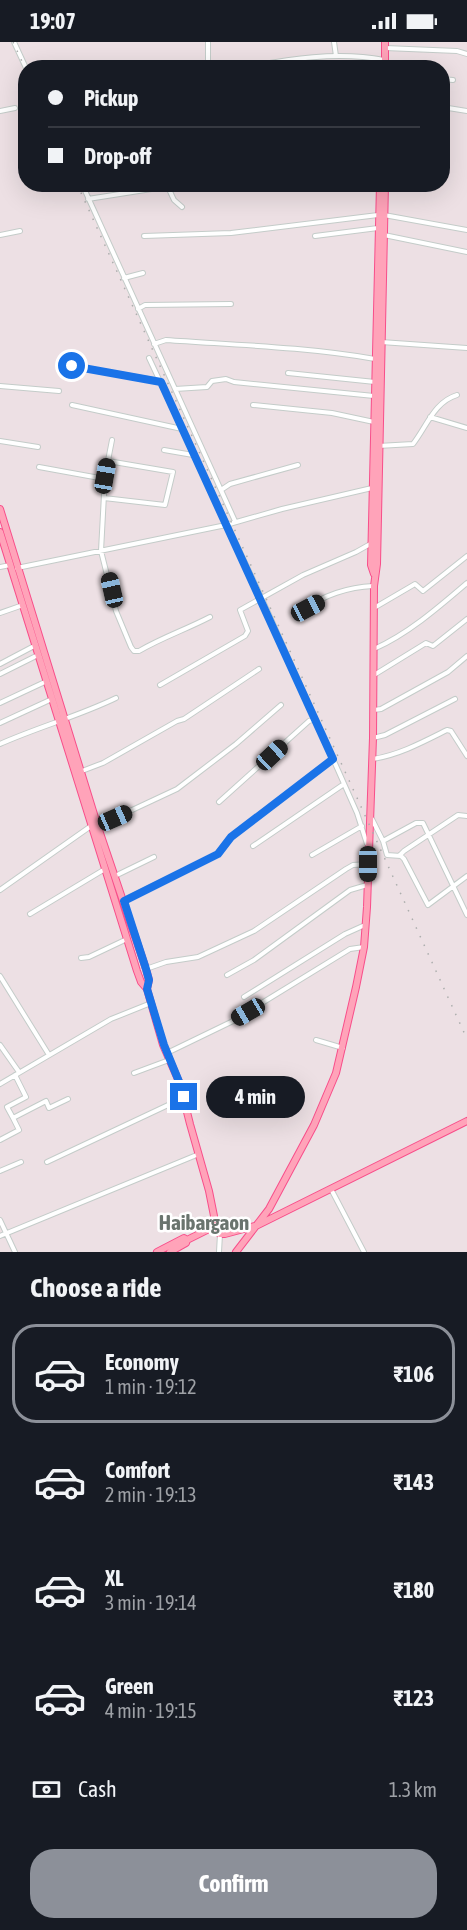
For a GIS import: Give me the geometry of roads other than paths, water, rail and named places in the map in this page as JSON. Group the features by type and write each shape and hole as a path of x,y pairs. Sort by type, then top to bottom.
{"main road":[{"path":"236,1252 258,1225 279,1191 314,1125 336,1073 344,1048 364,947 373,738 374,586 377,564 379,343 384,235 380,192"},
{"path":"377,446 374,422 376,360 379,343 378,228 384,192"},
{"path":"375,575 371,565 376,488"},
{"path":"0,509 23,605 53,699 63,719 82,771 105,868 146,969 149,980 147,989"},
{"path":"0,532 14,567 63,719 94,825 114,876 128,939 141,982 147,989 168,1056 180,1084 214,1216 211,1228 170,1252"},
{"path":"211,1228 220,1234 230,1234 258,1225 467,1121"},
{"path":"157,1252 184,1238 188,1240"}],"street":[{"path":"14,42 22,60"},
{"path":"208,42 208,60"},
{"path":"334,42 336,56"},
{"path":"385,45 457,51 467,54"},
{"path":"287,60 336,56 370,57 376,60"},
{"path":"0,111 15,108"},
{"path":"450,108 467,111"},
{"path":"85,192 235,521"},
{"path":"88,199 131,192"},
{"path":"171,192 174,200 182,207"},
{"path":"144,236 231,233 381,215 467,230"},
{"path":"315,236 378,228"},
{"path":"0,235 20,231"},
{"path":"384,235 467,252"},
{"path":"124,278 143,273"},
{"path":"138,309 146,306 231,304"},
{"path":"154,344 166,340 257,345 335,352 376,360"},
{"path":"379,343 467,348"},
{"path":"149,358 262,599 344,784 369,847"},
{"path":"72,366 161,382"},
{"path":"288,373 375,382"},
{"path":"175,389 207,387 212,381 226,379 234,382 375,396"},
{"path":"0,386 59,392"},
{"path":"377,446 413,444 430,417 446,398 457,395"},
{"path":"72,405 182,429"},
{"path":"253,405 332,413 374,422"},
{"path":"430,417 467,428"},
{"path":"112,440 105,479 101,551 116,611 134,651 139,651 167,635 180,632 210,617"},
{"path":"0,441 38,447"},
{"path":"164,450 194,455"},
{"path":"104,498 165,505 173,472 108,461"},
{"path":"221,490 230,484 298,465"},
{"path":"39,467 105,479"},
{"path":"0,567 14,567 101,551 226,525 376,488"},
{"path":"160,685 245,636 248,631 240,610 303,575 372,543"},
{"path":"374,608 415,584 423,591 467,556"},
{"path":"373,649 394,638 440,606 467,583"},
{"path":"304,611 343,591 374,586"},
{"path":"0,613 23,605"},
{"path":"373,675 426,643 433,645 439,643 467,619"},
{"path":"0,664 37,645"},
{"path":"0,674 39,655"},
{"path":"373,710 381,710 440,677 467,656"},
{"path":"82,771 103,763 184,719 259,669"},
{"path":"0,703 48,681"},
{"path":"0,744 96,708 116,698"},
{"path":"0,723 53,699"},
{"path":"373,738 385,735 455,699"},
{"path":"0,890 94,825 177,789 281,705"},
{"path":"219,802 309,721 315,719"},
{"path":"372,759 382,758 414,746 447,730 456,737 467,756"},
{"path":"120,902 218,854 231,837 333,759"},
{"path":"253,846 344,784"},
{"path":"399,856 458,815 467,816"},
{"path":"370,816 383,841 387,855 404,859 428,904 467,876"},
{"path":"383,841 416,823 423,824 467,915"},
{"path":"312,855 362,826"},
{"path":"114,876 154,857"},
{"path":"146,969 166,962 198,957 218,949 254,931 353,865 368,864"},
{"path":"30,914 105,868"},
{"path":"227,975 254,960 350,890 368,885"},
{"path":"244,997 345,934 366,925"},
{"path":"81,958 89,957 128,939"},
{"path":"134,1073 231,1022 350,949 364,947"},
{"path":"0,976 49,1055"},
{"path":"0,1084 111,1019 151,1003"},
{"path":"316,1040 344,1048"},
{"path":"0,1045 17,1073 26,1097 7,1107 19,1130 0,1140"},
{"path":"47,1162 184,1097"},
{"path":"13,1118 46,1101 49,1108 68,1099"},
{"path":"0,1236 199,1154"},
{"path":"0,1171 21,1162"},
{"path":"331,1189 364,1252"},
{"path":"0,1220 15,1252"},
{"path":"219,1252 220,1234"}],"railway":[{"path":"13,42 21,60"},
{"path":"81,192 467,1039"}],"district":[{"name":"Haibargaon","path":"204,1222"}]}
